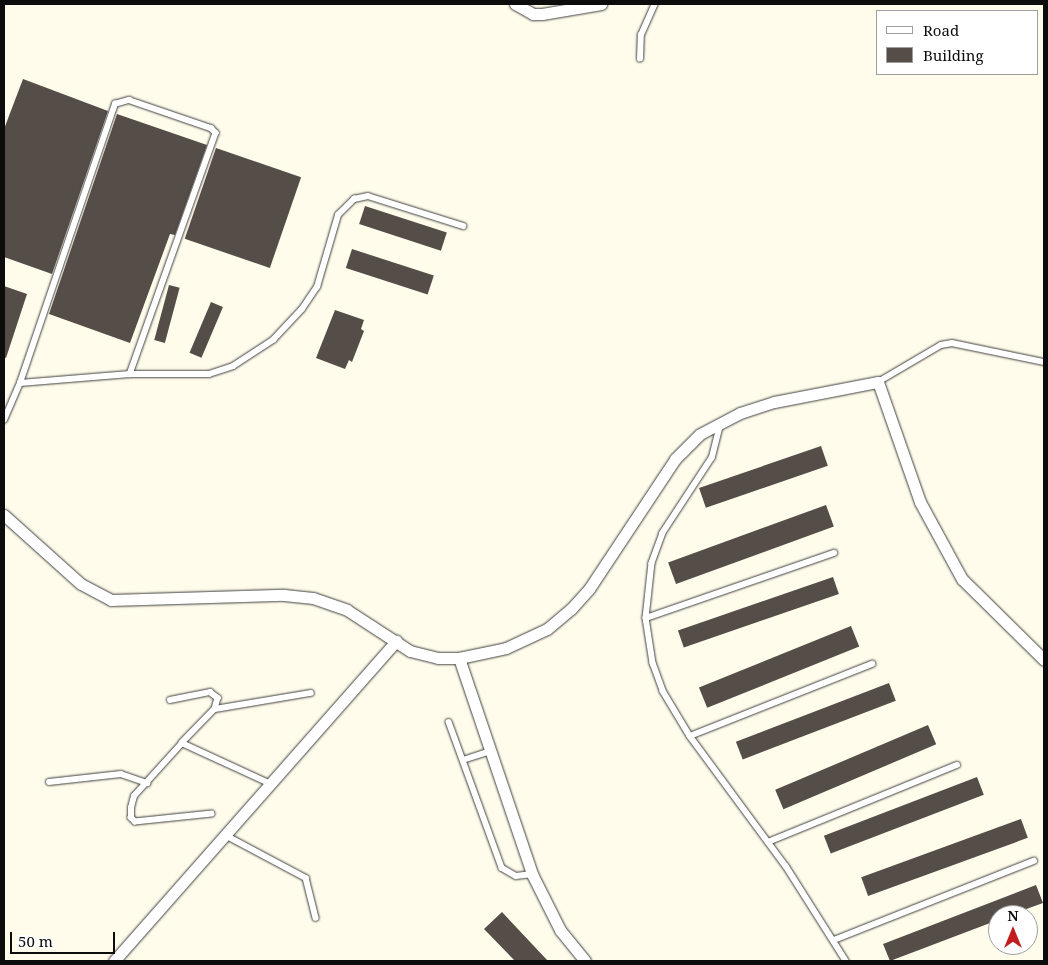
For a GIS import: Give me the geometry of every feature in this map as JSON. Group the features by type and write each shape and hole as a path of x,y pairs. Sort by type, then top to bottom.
{"street":[{"path":"517,5 542,14 602,4"},
{"path":"4,515 81,584 111,600 297,596 347,610 396,641 423,655 459,658 506,648 547,629 571,609 588,589 675,459 700,434 721,421 774,402 878,382 920,502 962,579 1044,660"},
{"path":"114,961 396,641"},
{"path":"459,658 532,874 560,930 585,961"}],"lane":[{"path":"542,14 555,4"},
{"path":"640,59 641,35 655,4"},
{"path":"4,420 20,383 115,104 129,100 212,128 216,133 130,374"},
{"path":"20,383 130,374 209,374 233,366 273,340 302,309 317,286 338,215 354,199 368,196 462,226"},
{"path":"878,382 941,345 952,343 1044,362"},
{"path":"721,421 712,458 663,533 652,563 646,618 653,663 661,684 690,736 768,842 846,961"},
{"path":"646,618 834,553"},
{"path":"690,736 872,664"},
{"path":"170,700 210,692 218,698 215,709 182,743 132,801 131,818 135,822 212,814"},
{"path":"215,709 311,693"},
{"path":"449,722 502,868 516,876 532,874"},
{"path":"182,743 271,784"},
{"path":"462,760 491,751"},
{"path":"768,842 957,765"},
{"path":"49,782 121,774 147,783"},
{"path":"225,835 306,878 316,918"},
{"path":"834,940 1034,862"}],"building":[{"path":"23,79 108,111 52,274 4,257 4,129"},
{"path":"117,114 207,145 175,235 170,234 130,343 49,314"},
{"path":"216,148 301,177 270,268 185,239"},
{"path":"365,206 447,233 441,251 359,224"},
{"path":"352,249 434,276 428,295 346,268"},
{"path":"169,285 180,288 165,343 154,340"},
{"path":"4,286 27,294 6,358 4,357"},
{"path":"211,302 223,307 201,358 190,353"},
{"path":"335,310 364,320 361,329 364,331 352,362 349,360 345,369 316,358"},
{"path":"821,446 828,466 706,508 699,488"},
{"path":"826,505 834,527 676,584 668,562"},
{"path":"833,577 839,594 684,647 678,630"},
{"path":"851,626 859,646 707,708 699,687"},
{"path":"889,683 896,701 743,760 736,742"},
{"path":"928,725 936,744 783,809 775,790"},
{"path":"977,777 984,795 831,854 824,836"},
{"path":"1021,819 1028,838 868,896 861,877"},
{"path":"1036,885 1043,903 1038,905 988,905 988,924 890,961 883,944"},
{"path":"502,912 548,961 515,961 484,929"}]}
